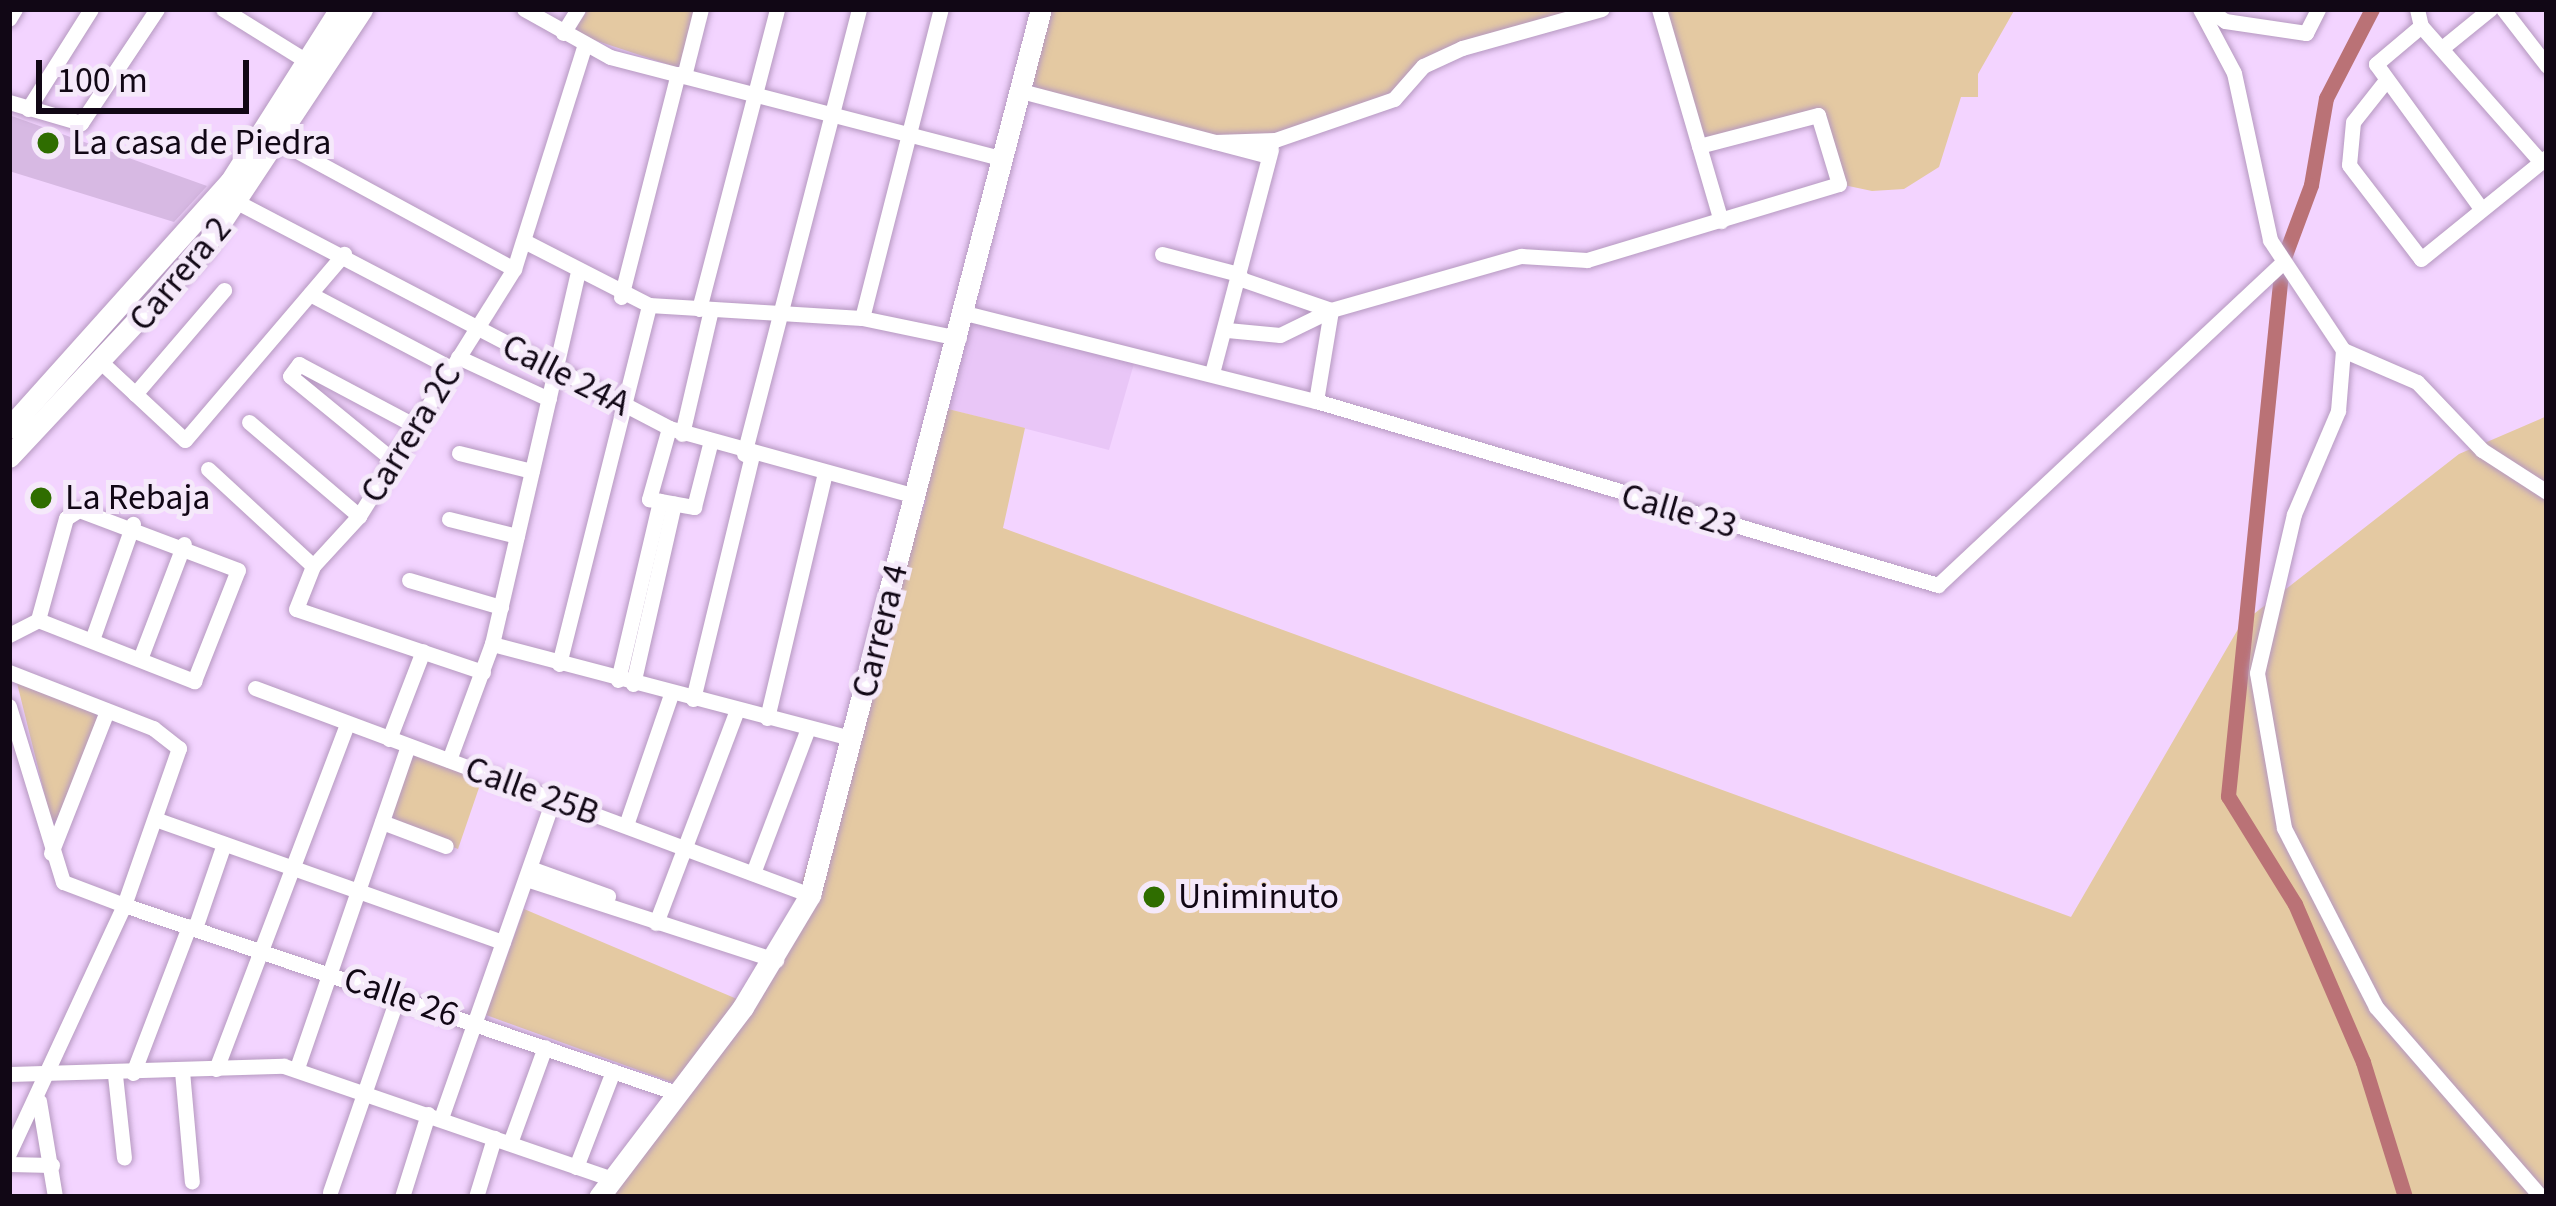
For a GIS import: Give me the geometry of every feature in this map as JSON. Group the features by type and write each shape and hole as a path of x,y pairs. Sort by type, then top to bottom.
{"main road":[{"name":"Carrera 2","path":"9,428 211,206 340,9"},
{"name":"Carrera 2","path":"9,457 102,363 239,203 282,143 362,9"},
{"name":"Carrera 4","path":"606,1188 776,960 810,895 1041,9"}],"street":[{"path":"9,19 15,9"},
{"path":"28,109 92,9"},
{"path":"9,102 81,123 157,9"},
{"path":"223,9 308,62"},
{"path":"524,9 584,47 1004,159"},
{"path":"563,33 578,9"},
{"path":"621,297 701,9"},
{"path":"710,444 694,507 650,499 676,431 777,9"},
{"path":"692,699 780,312 859,9"},
{"path":"862,319 941,9"},
{"path":"1021,91 1215,142 1272,148 1394,99 1423,66 1462,48 1602,9"},
{"path":"1659,9 1721,221"},
{"path":"2204,9 2312,31 2318,9"},
{"path":"2204,9 2234,73 2270,240 2343,350 2417,382 2482,450 2547,492"},
{"path":"2442,48 2490,9"},
{"path":"2504,9 2547,66"},
{"path":"2383,84 2353,122 2347,153 2373,204 2422,259 2480,207 2544,160 2419,18 2376,64 2383,84 2480,207"},
{"name":"Carrera 2C","path":"423,651 296,609 313,566 359,515 452,362 481,331 514,269 584,47"},
{"path":"1227,330 1280,335 1331,310 1521,256 1587,260 1839,184 1818,115 1699,146"},
{"path":"282,143 514,269"},
{"path":"1212,373 1272,148"},
{"name":"Calle 24A","path":"239,203 676,431 748,455 913,496"},
{"path":"526,242 577,276 649,305 862,319 958,338"},
{"path":"102,363 185,440 344,254"},
{"path":"1162,254 1331,310"},
{"name":"Calle 23","path":"965,313 1316,400 1938,585 2282,263"},
{"path":"449,760 492,644 577,276"},
{"path":"135,394 224,290"},
{"path":"310,294 452,362 549,399"},
{"path":"559,664 649,305"},
{"path":"1316,400 1331,310"},
{"path":"2343,350 2338,411 2294,514 2257,673 2284,829 2376,1007 2541,1197"},
{"path":"394,461 290,376 298,364 412,424"},
{"path":"249,422 359,515"},
{"path":"459,453 532,471"},
{"path":"208,469 313,566"},
{"path":"766,718 825,472"},
{"path":"626,682 667,502"},
{"path":"9,635 38,620 93,637 194,681 236,589 228,560 99,511 66,518 38,620"},
{"path":"449,519 517,536"},
{"path":"93,637 133,524"},
{"path":"140,659 184,544"},
{"path":"409,580 501,607"},
{"path":"492,644 853,739"},
{"path":"389,739 423,651 483,672"},
{"path":"9,672 107,711 179,748 124,905 53,1072 9,1153"},
{"name":"Calle 25B","path":"254,688 810,895"},
{"path":"626,825 671,694"},
{"path":"9,706 51,854"},
{"path":"658,919 688,850 737,710"},
{"path":"51,854 107,711"},
{"path":"216,1069 347,724"},
{"path":"754,873 808,728"},
{"path":"297,1069 408,746"},
{"path":"402,1197 476,1022 554,798"},
{"path":"155,819 503,942"},
{"path":"382,822 446,846"},
{"path":"133,1073 224,844"},
{"name":"Calle 26","path":"51,854 63,882 677,1093"},
{"path":"528,873 776,960"},
{"path":"330,1192 398,995"},
{"path":"476,1197 545,1047"},
{"path":"9,1074 297,1069 576,1167 606,1188"},
{"path":"182,1071 192,1182"},
{"path":"576,1167 613,1071"},
{"path":"115,1075 124,1158"},
{"path":"39,1101 55,1197"},
{"path":"9,1164 52,1165"}],"shaded area":[{"path":"588,9 694,9 679,68 573,33"},
{"path":"1041,9 1602,9 1423,66 1408,86 1275,140 1215,142 1021,91"},
{"path":"1659,9 2015,9 1978,74 1978,97 1961,97 1939,167 1904,189 1872,191 1839,184 1817,115 1699,146"},
{"path":"963,321 1135,360 1109,450 940,407"},
{"path":"940,407 1025,428 1003,528 2071,917 2241,624 2459,454 2547,416 2547,1197 599,1197 776,960 926,500 917,496"},
{"path":"17,683 100,711 58,821 51,820"},
{"path":"410,752 482,779 458,849 385,820"},
{"path":"524,909 737,999 674,1083 486,1015"}],"building":[{"name":"La casa de Piedra","path":"9,115 207,186 174,222 9,171"}],"waterway":[{"path":"2372,9 2326,98 2311,185 2282,263 2228,796 2295,904 2363,1062 2405,1197"}],"place":[{"name":"La casa de Piedra","path":"48,143"},
{"name":"La Rebaja","path":"41,498"},
{"name":"Uniminuto","path":"1154,897"}]}
